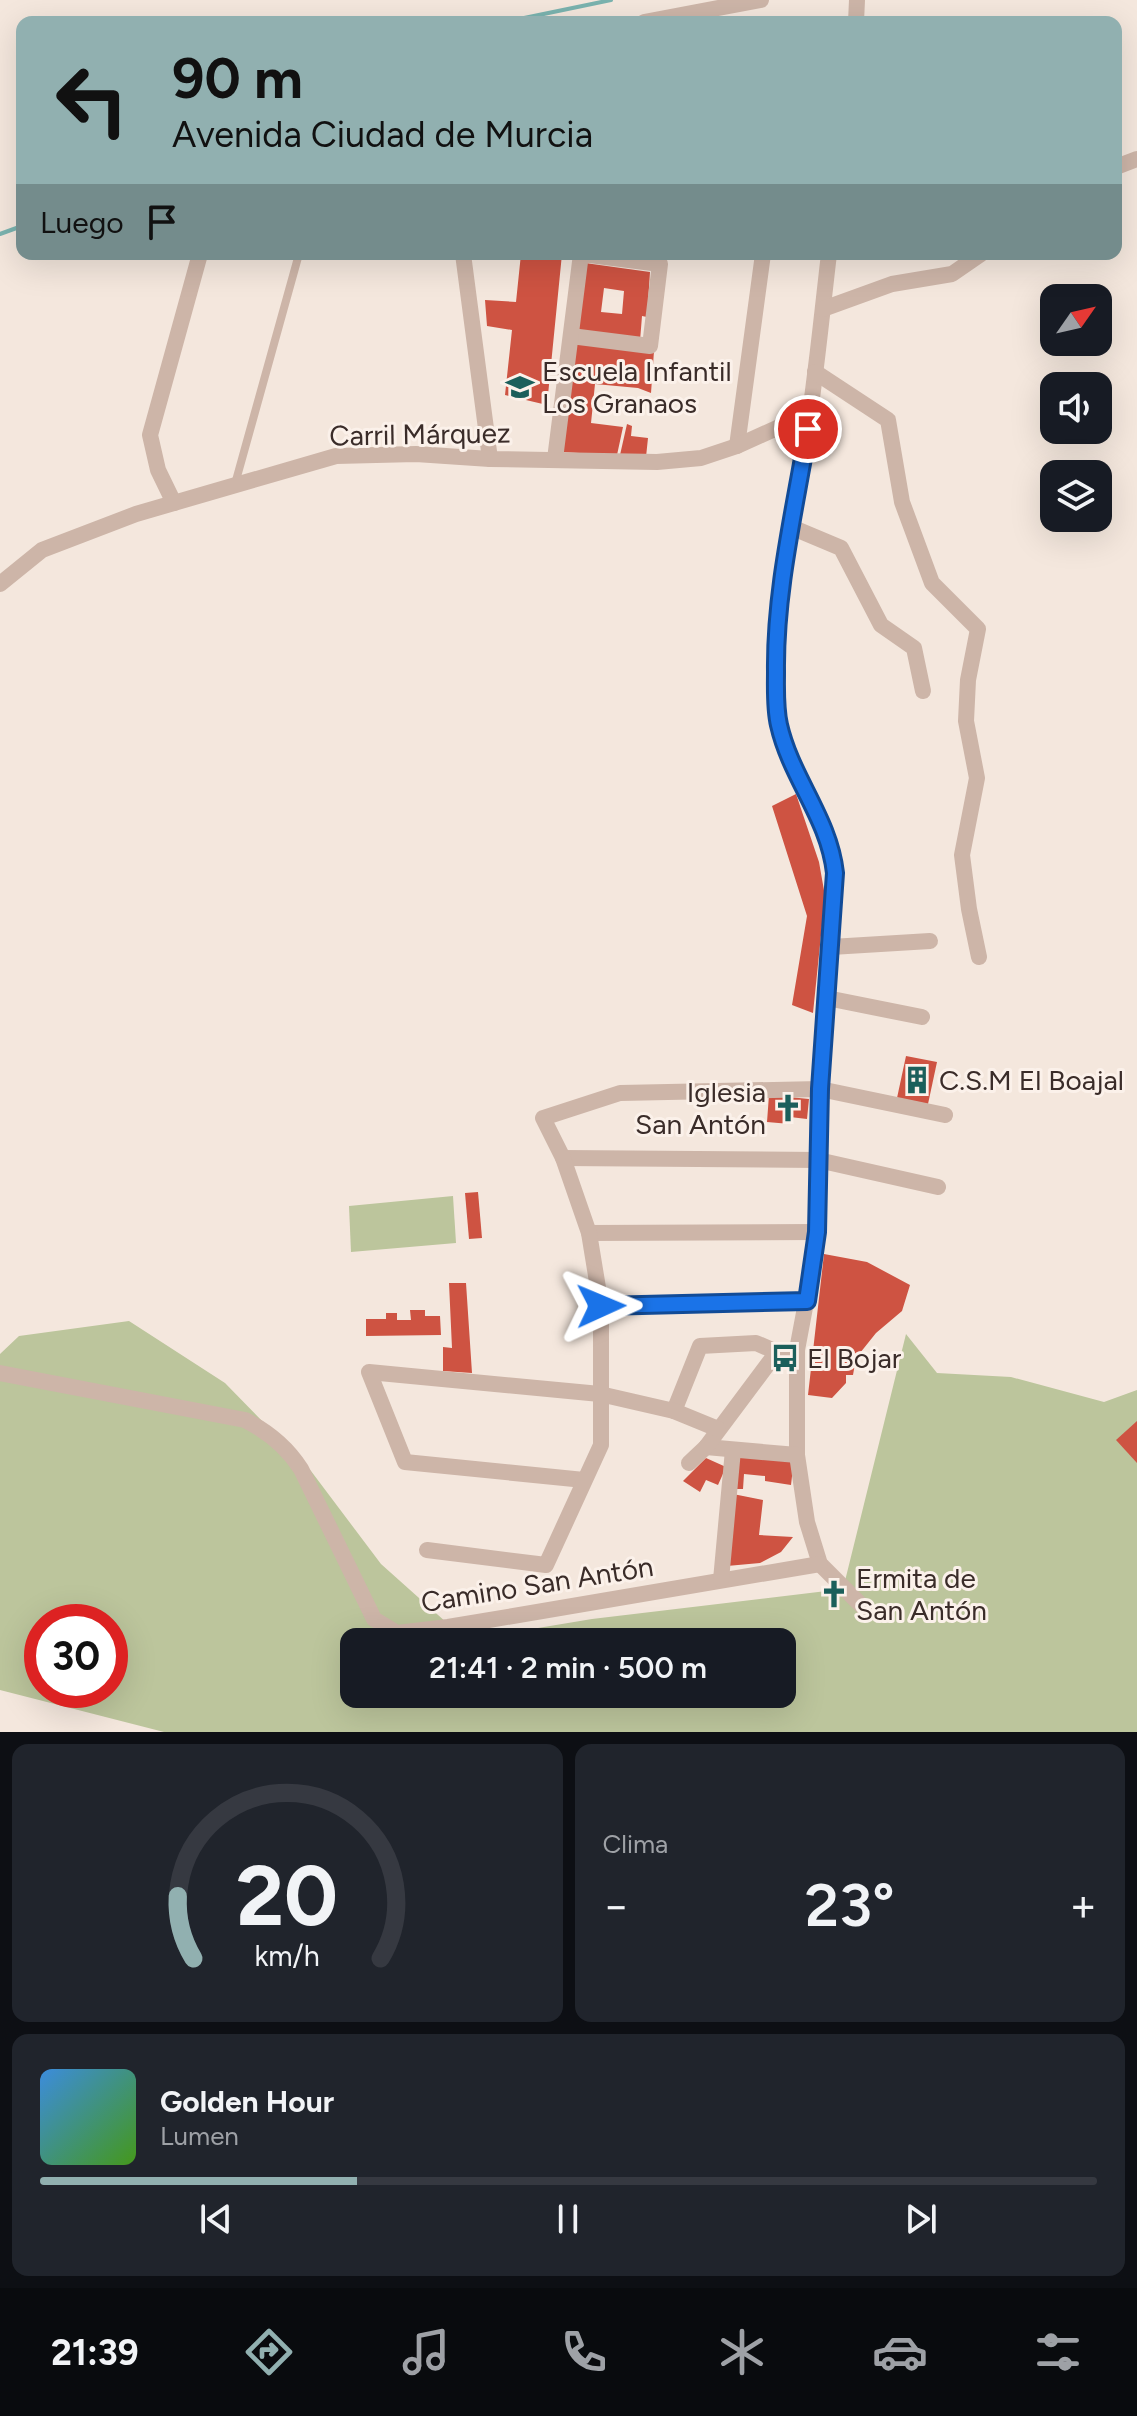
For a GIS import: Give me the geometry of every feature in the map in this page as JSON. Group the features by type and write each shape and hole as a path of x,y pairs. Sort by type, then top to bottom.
{"street":[{"path":"676,16 761,0"},
{"path":"174,503 158,470 150,435 198,260"},
{"path":"464,260 490,459"},
{"path":"555,459 581,260"},
{"path":"571,336 650,346 660,264 629,260"},
{"path":"737,446 762,260"},
{"path":"828,260 810,413 776,629 777,710 786,747 818,812 833,855 835,896 820,1089 817,1232 797,1350 797,1455 807,1522 820,1564 869,1613"},
{"path":"823,309 892,284 952,274 972,260"},
{"path":"815,372 888,420 902,502 932,583 978,629 968,680 966,721 977,778 962,855 979,957"},
{"name":"Carril Márquez","path":"0,584 42,550 136,514 336,456 416,454 490,459 657,462 701,458 737,446 810,413"},
{"path":"791,527 841,548 881,625 914,648 923,691"},
{"path":"831,947 930,941"},
{"path":"827,998 922,1017"},
{"path":"427,1550 546,1565 601,1445 601,1306 589,1233 563,1158 543,1118 620,1093 820,1089 945,1115"},
{"path":"563,1158 818,1160 938,1187"},
{"path":"589,1233 817,1232"},
{"path":"601,1306 807,1301"},
{"path":"674,1411 700,1346 756,1343 777,1352 797,1350"},
{"path":"689,1463 706,1447 777,1352"},
{"path":"584,1480 405,1462 369,1372 600,1394 674,1411 718,1429"},
{"name":"Camino San Antón","path":"0,1373 245,1420 266,1431 292,1455 301,1469 374,1619 397,1633 820,1564"},
{"path":"706,1447 797,1455"},
{"path":"721,1580 733,1450"}],"lane":[{"path":"234,485 297,260"}],"green space":[{"path":"453,1196 456,1243 351,1252 349,1206"},
{"path":"129,1321 225,1383 311,1471 381,1564 453,1628 340,1628 340,1708 796,1708 796,1628 538,1628 843,1589 906,1334 937,1373 1011,1377 1104,1402 1137,1390 1137,1732 164,1732 70,1708 128,1708 128,1604 24,1604 24,1696 0,1690 0,1354 19,1336"}],"building":[{"path":"520,260 561,260 547,405 505,395 512,330 487,326 485,300 516,302"},
{"path":"585,263 650,272 647,317 642,316 640,341 576,332","holes":["604,288 624,291 622,314 601,312"]},
{"path":"574,344 654,351 651,393 638,388 595,384 591,423 623,427 617,455 560,452"},
{"path":"627,424 632,426 631,436 648,438 646,457 620,455"},
{"path":"796,794 819,862 825,896 813,1013 792,1005 807,916 772,806"},
{"name":"C.S.M El Boajal","path":"906,1056 937,1062 928,1104 897,1098"},
{"name":"Iglesia San Antón","path":"769,1095 809,1099 807,1119 790,1117 790,1124 767,1122"},
{"path":"478,1192 482,1238 469,1239 465,1193"},
{"path":"824,1254 867,1262 910,1285 902,1311 876,1333 856,1358 853,1375 846,1375 846,1383 832,1398 808,1395"},
{"path":"449,1283 466,1283 472,1373 443,1371 443,1347 452,1348"},
{"path":"410,1310 425,1310 425,1316 440,1316 441,1335 366,1336 366,1319 386,1319 386,1313 397,1313 397,1320 411,1320"},
{"path":"1137,1421 1137,1463 1116,1440"},
{"path":"739,1454 794,1459 791,1485 765,1481 765,1476 744,1474 743,1489 736,1489"},
{"path":"706,1458 726,1467 718,1485 706,1480 700,1492 683,1481"},
{"path":"733,1494 763,1500 759,1535 793,1537 781,1552 760,1563 727,1566"}],"waterway":[{"path":"534,16 611,0"},
{"path":"0,234 16,228"}],"place":[{"name":"Escuela Infantil Los Granaos","path":"520,387"},
{"name":"C.S.M El Boajal","path":"917,1080"},
{"name":"Iglesia San Antón","path":"788,1108"},
{"name":"El Bojar","path":"785,1358"},
{"name":"Ermita de San Antón","path":"834,1594"}],"route":[{"path":"601,1306 807,1301 816,1249 820,1089 835,873 829,841 786,747 779,724 775,657 778,608 808,429"}]}
